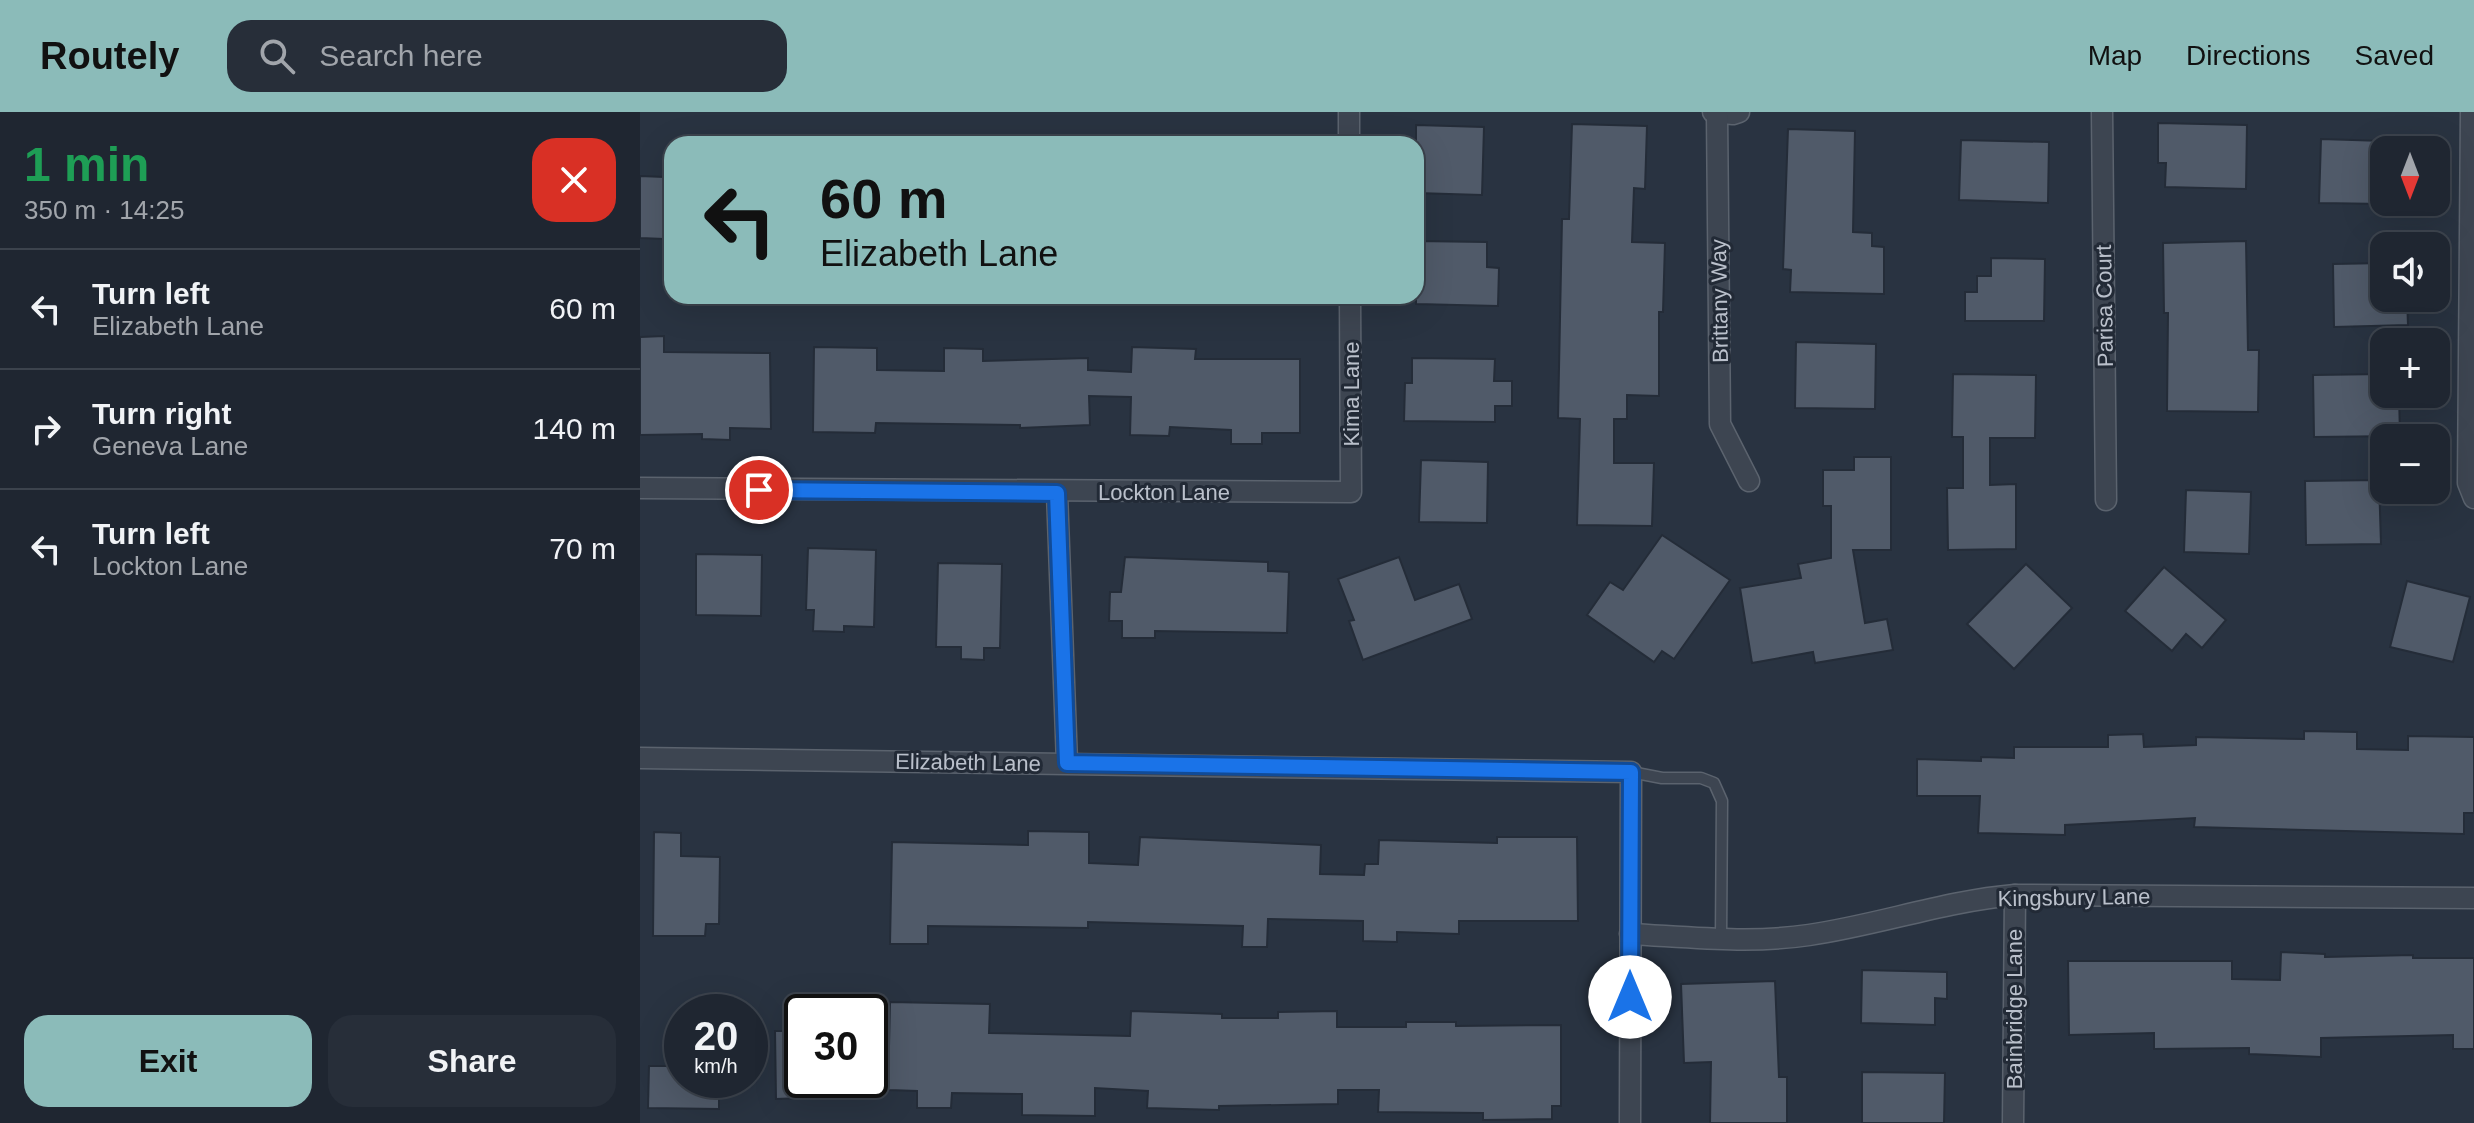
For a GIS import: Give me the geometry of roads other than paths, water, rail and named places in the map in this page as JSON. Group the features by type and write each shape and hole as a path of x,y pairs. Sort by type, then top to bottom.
{"street":[{"path":"1349,112 1349,136"},
{"path":"1715,113 1739,112"},
{"name":"Parisa Court","path":"2102,112 2106,500"},
{"path":"2471,112 2468,483 2474,498"},
{"name":"Brittany Way","path":"1715,113 1720,424 1749,481"},
{"name":"Kima Lane","path":"1350,304 1351,492"},
{"name":"Lockton Lane","path":"640,488 1057,493 1351,492"},
{"path":"1057,493 1067,763"},
{"name":"Elizabeth Lane","path":"640,758 1631,772"},
{"path":"1630,1123 1631,772"},
{"name":"Kingsbury Lane","path":"1630,934 1721,938 1807,935 1960,903 2015,895 2474,898"},
{"name":"Bainbridge Lane","path":"2013,1123 2015,895"}],"lane":[{"path":"1631,772 1662,778 1701,778 1714,783 1719,790 1722,801 1721,938"}]}
